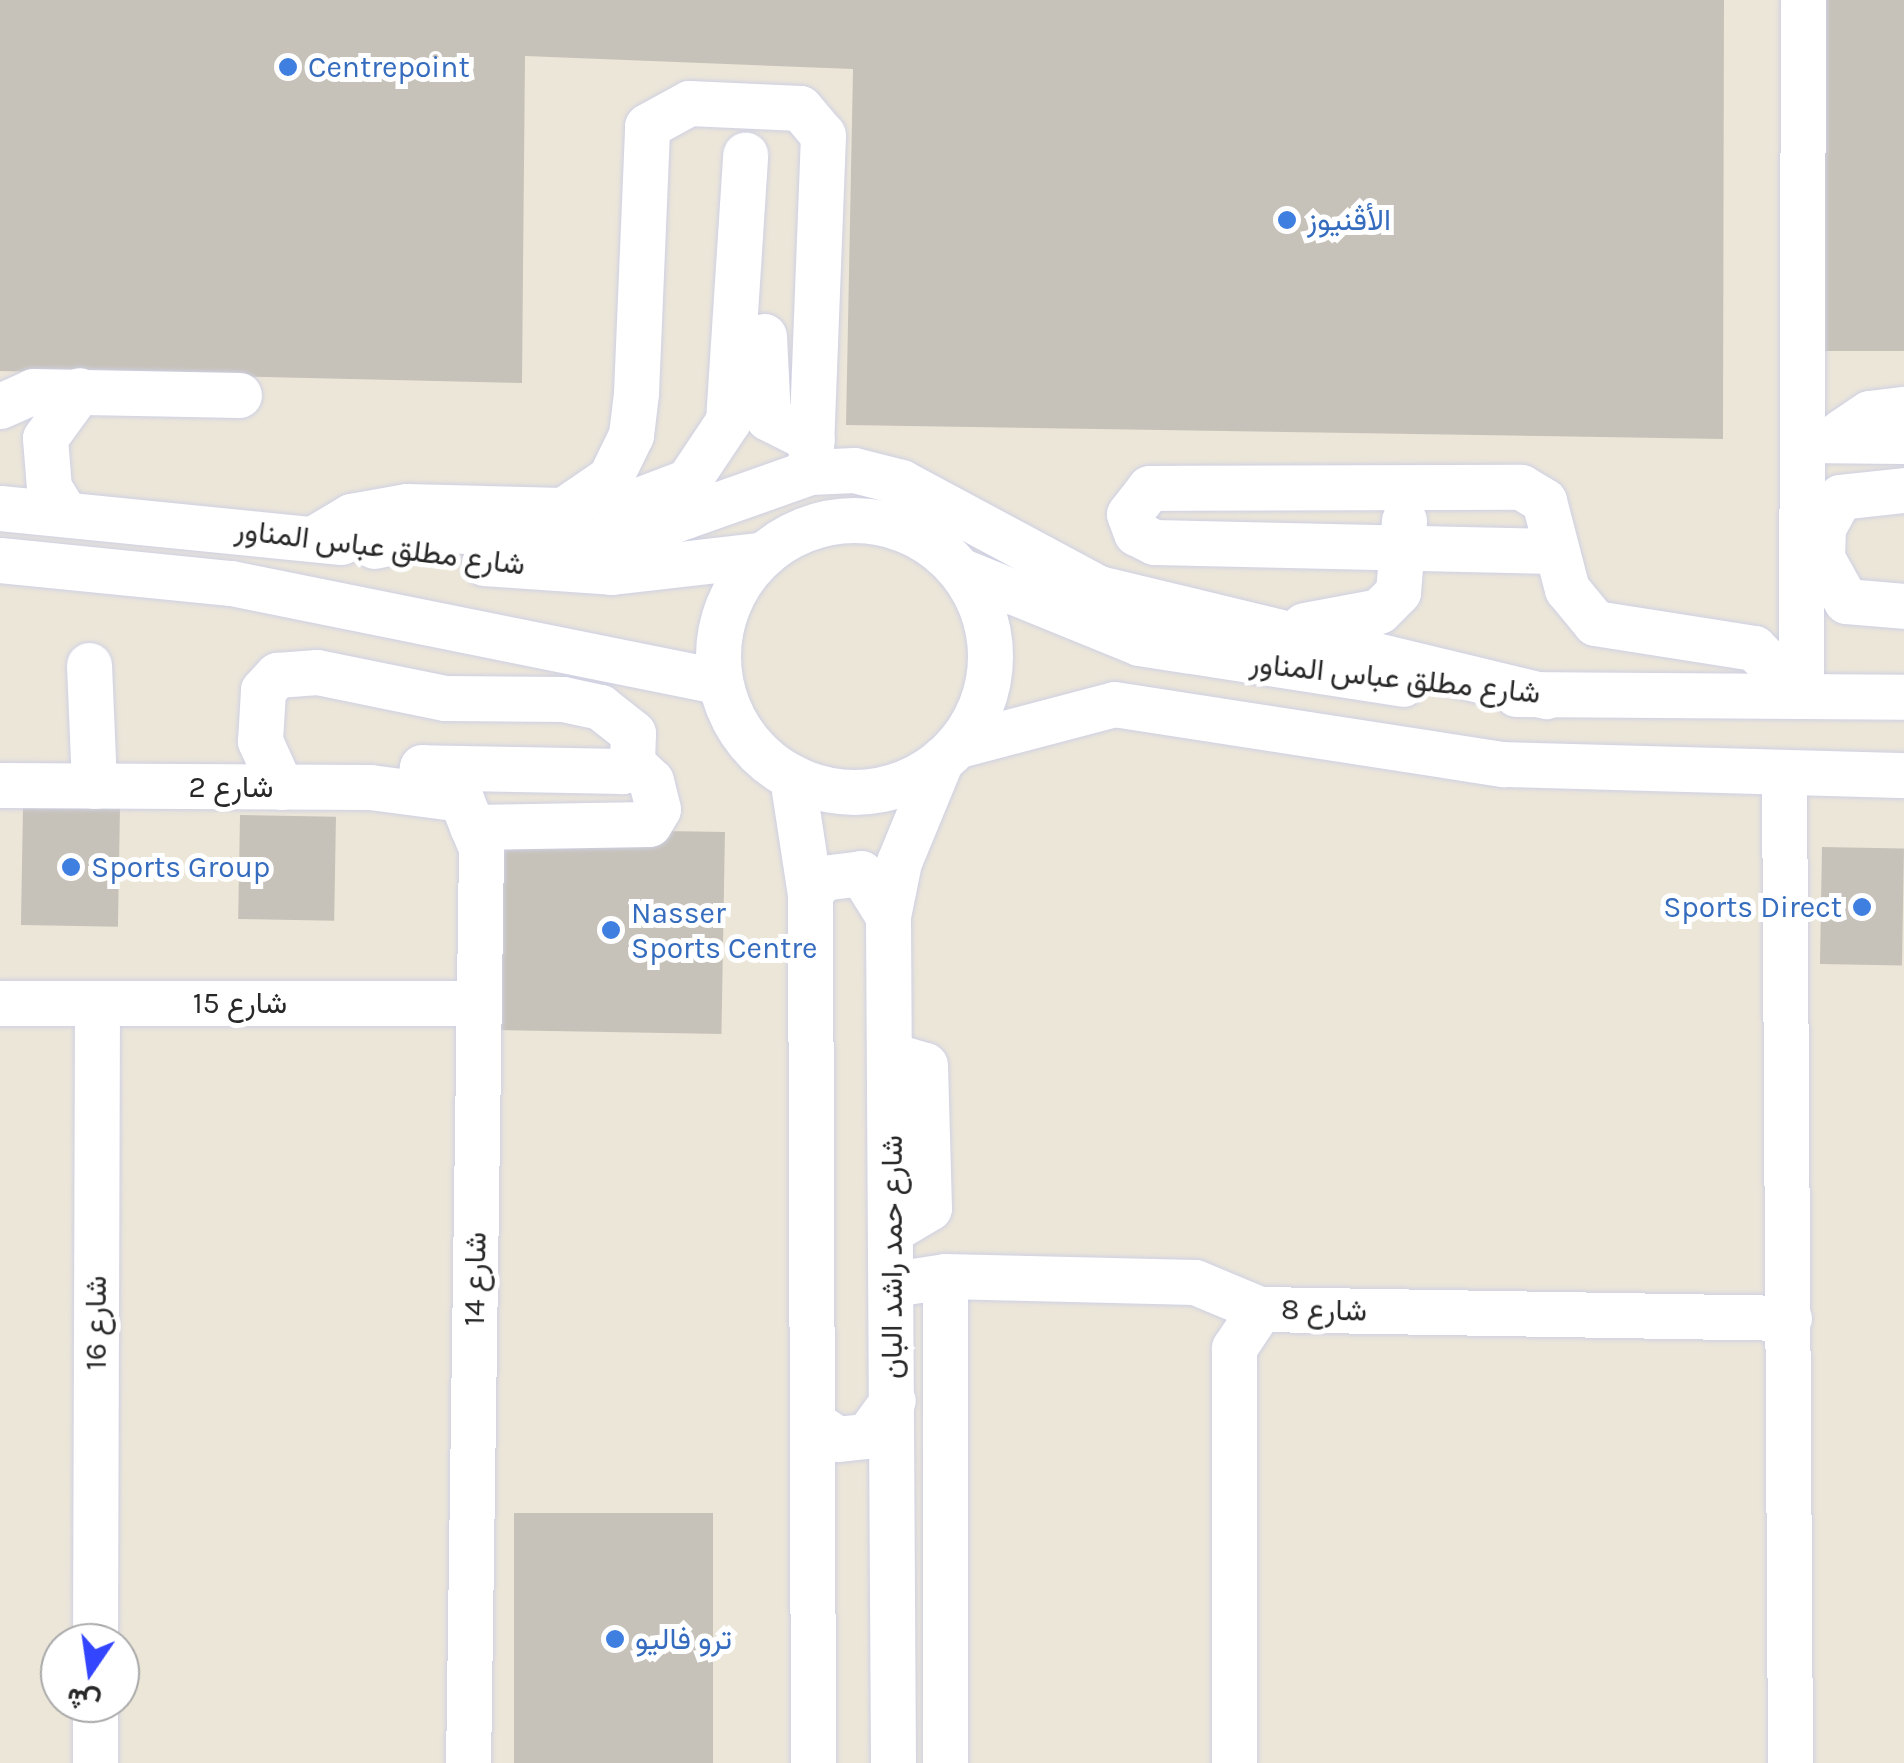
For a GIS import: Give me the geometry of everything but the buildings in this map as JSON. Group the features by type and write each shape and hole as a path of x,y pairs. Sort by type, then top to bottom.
{"street":[{"path":"1801,696 1817,440 1803,0"},
{"path":"563,510 610,478 631,435 643,146 647,126 668,107 776,103 800,108 823,134 811,456"},
{"path":"314,538 352,516 407,506 563,510 663,496 712,453 732,392 758,157 763,406 777,428 811,456 901,482 1099,588 1271,626 1546,696"},
{"path":"63,510 46,476 45,438 80,390"},
{"path":"0,406 33,391 238,395"},
{"path":"1817,440 1869,413 1904,409"},
{"path":"1817,440 1904,441"},
{"path":"374,546 450,530 580,538 644,530 811,456"},
{"path":"1554,552 1154,542 1136,533 1129,514 1149,488 1405,488 1539,494 1554,552 1578,608 1595,623 1624,635 1742,644 1801,696"},
{"path":"1271,626 1338,624 1379,612 1398,592 1405,488"},
{"path":"1904,490 1840,496 1829,508 1822,558 1846,601 1904,606"},
{"name":"شارع مطلق عباس المناور","path":"0,508 63,510 612,572 760,555"},
{"path":"842,519 887,523 928,541 962,571 984,612 992,659 983,705 950,753 885,790 841,793 792,777 734,723 719,680 728,606 760,555 798,530 842,519"},
{"name":"شارع مطلق عباس المناور","path":"0,560 231,582 719,680"},
{"name":"شارع مطلق عباس المناور","path":"962,571 1140,643 1313,674 1546,696 1904,698"},
{"path":"89,665 94,786"},
{"path":"281,787 260,741 263,690 278,675 600,708 633,733 632,764 622,771 422,767 450,807"},
{"name":"شارع مطلق عباس المناور","path":"950,753 1114,704 1503,764 1784,775 1904,775"},
{"name":"شارع حمد راشد البان","path":"892,1763 893,1284 888,916 899,862 950,753"},
{"name":"شارع 2","path":"0,785 281,787 649,824 658,809 651,780 632,764"},
{"path":"1784,775 1790,1763"},
{"path":"792,777 810,894 813,1763"},
{"name":"شارع 14","path":"450,807 481,848 468,1763"},
{"path":"890,1047 918,1024 918,898 899,862"},
{"path":"810,894 822,878 862,873 888,916"},
{"name":"شارع 15","path":"0,1003 480,1003"},
{"name":"شارع 16","path":"95,1623 97,1004"},
{"path":"945,1276 945,1763"},
{"path":"893,1284 945,1276 1194,1282 1260,1308"},
{"name":"شارع 8","path":"1234,1763 1234,1348 1260,1308 1789,1318"},
{"path":"812,1422 852,1440 880,1428 893,1400"},
{"path":"95,1723 95,1763"}],"place":[{"name":"Centrepoint","path":"288,67"},
{"name":"الأڤنيوز","path":"1287,220"},
{"name":"Sports Group","path":"71,867"},
{"name":"Sports Direct","path":"1862,907"},
{"name":"Nasser Sports Centre","path":"611,930"},
{"name":"ترو فاليو","path":"615,1639"}]}
